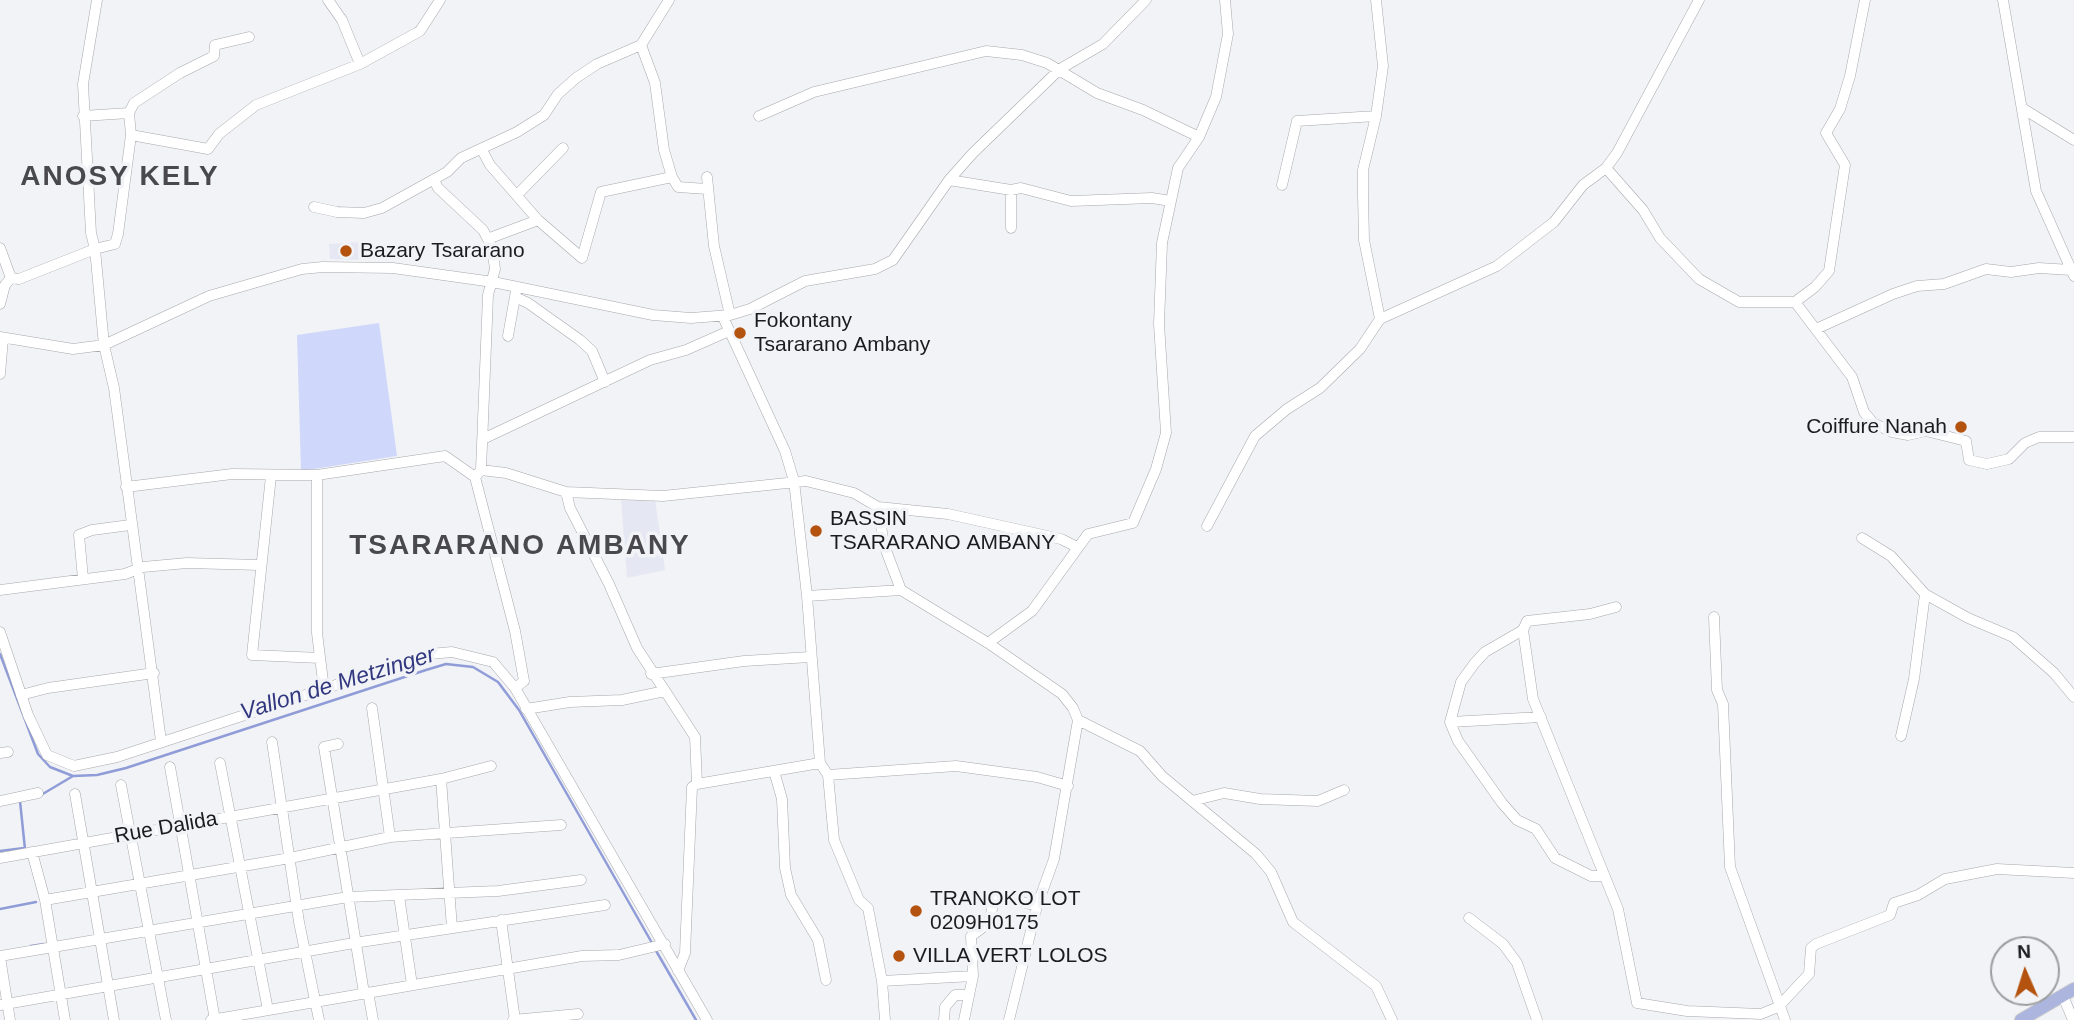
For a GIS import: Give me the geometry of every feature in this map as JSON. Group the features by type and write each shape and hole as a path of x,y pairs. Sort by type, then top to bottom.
{"main road":[{"path":"2021,1020 2068,992"}],"street":[{"path":"97,0 83,85 91,233 95,249 104,345 114,388 130,525 154,673 161,741"},
{"path":"328,0 342,20 360,64"},
{"path":"131,135 208,149 219,134 257,105 360,64 420,31 440,0"},
{"path":"314,207 364,213 382,208 434,180 461,158 482,150 544,115 558,94 597,64 641,45 669,0"},
{"path":"0,374 1,338 74,349 104,345 209,296 302,269 366,266 493,282 516,292 653,315 726,316 750,309 805,281 875,269 893,260 949,180 1060,69 1102,44 1146,0"},
{"path":"988,643 1032,611 1088,534 1133,523 1156,469 1166,433 1159,292 1162,243 1178,167 1199,137 1216,97 1228,34 1225,0"},
{"path":"1376,0 1383,66 1376,116 1367,147 1363,195 1364,240 1380,319"},
{"path":"1207,526 1255,436 1287,409 1320,388 1360,349 1380,319 1497,266 1554,222 1583,185 1606,168 1617,153 1699,0"},
{"path":"1606,168 1643,210 1660,238 1699,279 1739,302 1795,302 1815,287 1829,271 1845,165 1826,133 1840,109 1850,76 1858,41 1860,10 1865,0"},
{"path":"2003,0 2036,191 2073,273"},
{"path":"11,278 19,279 95,249 115,244 131,135 130,113 134,103 180,73 214,56 215,45 249,37"},
{"path":"641,45 655,83 664,150 671,177 678,187 707,189"},
{"path":"759,116 814,92 986,51 1022,55 1060,69 1097,93 1199,137"},
{"path":"2021,108 2074,140"},
{"path":"83,116 130,113"},
{"path":"1282,185 1297,121 1376,116"},
{"path":"518,194 563,148"},
{"path":"482,150 490,165 538,220 582,258 601,192 671,177"},
{"path":"707,177 714,246 729,331 762,397 785,451 794,481 807,596 820,764 828,775 834,840 861,905 868,908 882,981 885,1020"},
{"path":"434,180 489,238 495,269 488,295 483,439 478,474 524,681 515,688"},
{"path":"949,180 1012,190 1021,188 1071,201 1171,201"},
{"path":"1011,228 1012,190"},
{"path":"489,238 538,220"},
{"path":"0,248 11,278"},
{"path":"1816,329 1893,294 1917,286 1944,284 1986,269 2011,272 2039,268 2073,273"},
{"path":"0,304 5,285 11,278"},
{"path":"508,337 516,292"},
{"path":"516,292 592,351 605,382"},
{"path":"1795,302 1852,377 1864,412 1873,423 1892,432 1908,435 1926,430 1966,441 1969,460 1987,464 2009,459 2025,443 2039,437 2074,437"},
{"path":"483,439 650,360 686,350 729,331"},
{"path":"126,486 232,474 317,475 444,456 478,474 531,479 566,492 663,496 729,491 794,481 854,493 878,507 948,514 1061,539 1077,547"},
{"path":"317,475 317,633 324,689"},
{"path":"271,476 252,655 320,658"},
{"path":"566,492 570,508 651,674 695,737 697,784"},
{"path":"878,507 884,545 901,590"},
{"path":"83,579 79,535 92,530 130,525"},
{"path":"1862,538 1891,556 1925,594 1968,618 2013,637 2054,673 2074,697"},
{"path":"0,590 187,563 260,565"},
{"path":"807,596 901,590 988,643 1062,694 1073,708 1078,720 1054,859 1037,906 1009,1020"},
{"path":"1901,736 1914,679 1925,594"},
{"path":"1616,607 1590,614 1527,621 1523,630 1533,699 1618,909 1637,1003 1687,1011 1761,1014 1778,1007 1809,974 1811,948 1889,915 1894,903 1918,895 1945,880 1997,869 2074,873"},
{"path":"1714,617 1717,690 1723,704 1730,867 1778,1007 1785,1020"},
{"path":"1523,630 1485,652 1474,664 1461,682 1450,722 1458,741 1517,820 1536,829 1555,858 1591,876 1604,876"},
{"path":"0,632 21,695 47,755 74,766 117,757 389,666 452,652 493,662 515,688 707,1020"},
{"path":"651,674 744,661 810,657"},
{"path":"21,695 48,688 154,673"},
{"path":"526,709 570,702 622,700 664,691"},
{"path":"372,708 390,837"},
{"path":"1450,722 1541,717"},
{"path":"1078,720 1140,751 1162,776 1256,854 1271,872 1293,922 1376,986 1392,1020"},
{"path":"272,742 297,905 319,1020"},
{"path":"338,744 324,747 354,943 373,1020"},
{"path":"220,763 268,1010"},
{"path":"678,971 685,953 692,787 820,764"},
{"name":"Rue Dalida","path":"0,858 441,779 491,766"},
{"path":"828,775 956,766 1037,777 1068,786"},
{"path":"170,768 214,1020 508,968 665,944"},
{"path":"774,771 782,799 785,868 791,895 818,940 826,980"},
{"path":"441,779 452,928"},
{"path":"121,785 166,1020"},
{"path":"1192,801 1224,793 1260,799 1318,801 1344,790"},
{"path":"0,801 38,793"},
{"path":"75,794 114,1020"},
{"path":"45,900 290,858 390,837 561,825"},
{"path":"32,852 45,900 65,1020"},
{"path":"10,1020 4,1004 0,957 348,897 451,894 581,880"},
{"path":"399,895 412,985"},
{"path":"964,1020 973,976 971,936 989,923 995,895 1037,906"},
{"path":"4,1004 206,971 354,943 605,905"},
{"path":"1469,918 1503,944 1517,963 1537,1020"},
{"path":"501,920 514,1020 578,1014"},
{"path":"882,981 973,976"},
{"path":"2068,992 2073,1020"},
{"path":"944,1020 945,1007 955,995 969,995"}],"shaded area":[{"name":"Bazary Tsararano","path":"362,242 363,260 330,259 329,244"},
{"path":"379,323 397,456 301,471 297,335"},
{"path":"655,499 665,570 627,578 621,500"}],"waterway":[{"name":"Vallon de Metzinger","path":"0,654 38,754 50,767 73,776 97,775 126,768 446,664 473,667 498,682 519,710 652,943"},
{"path":"41,795 73,776"},
{"path":"20,801 25,849"},
{"path":"0,851 24,848"},
{"path":"0,909 36,902"},
{"path":"31,946 44,944"},
{"name":"Vallon de Metzinger","path":"655,949 696,1020"}],"place":[{"name":"Bazary Tsararano","path":"346,251"},
{"name":"Fokontany Tsararano Ambany","path":"740,333"},
{"name":"Coiffure Nanah","path":"1961,427"},
{"name":"BASSIN TSARARANO AMBANY","path":"816,531"},
{"name":"TRANOKO LOT 0209H0175","path":"916,911"},
{"name":"VILLA VERT LOLOS","path":"899,956"}],"district":[{"name":"ANOSY KELY","path":"120,177"},
{"name":"TSARARANO AMBANY","path":"520,546"}]}
